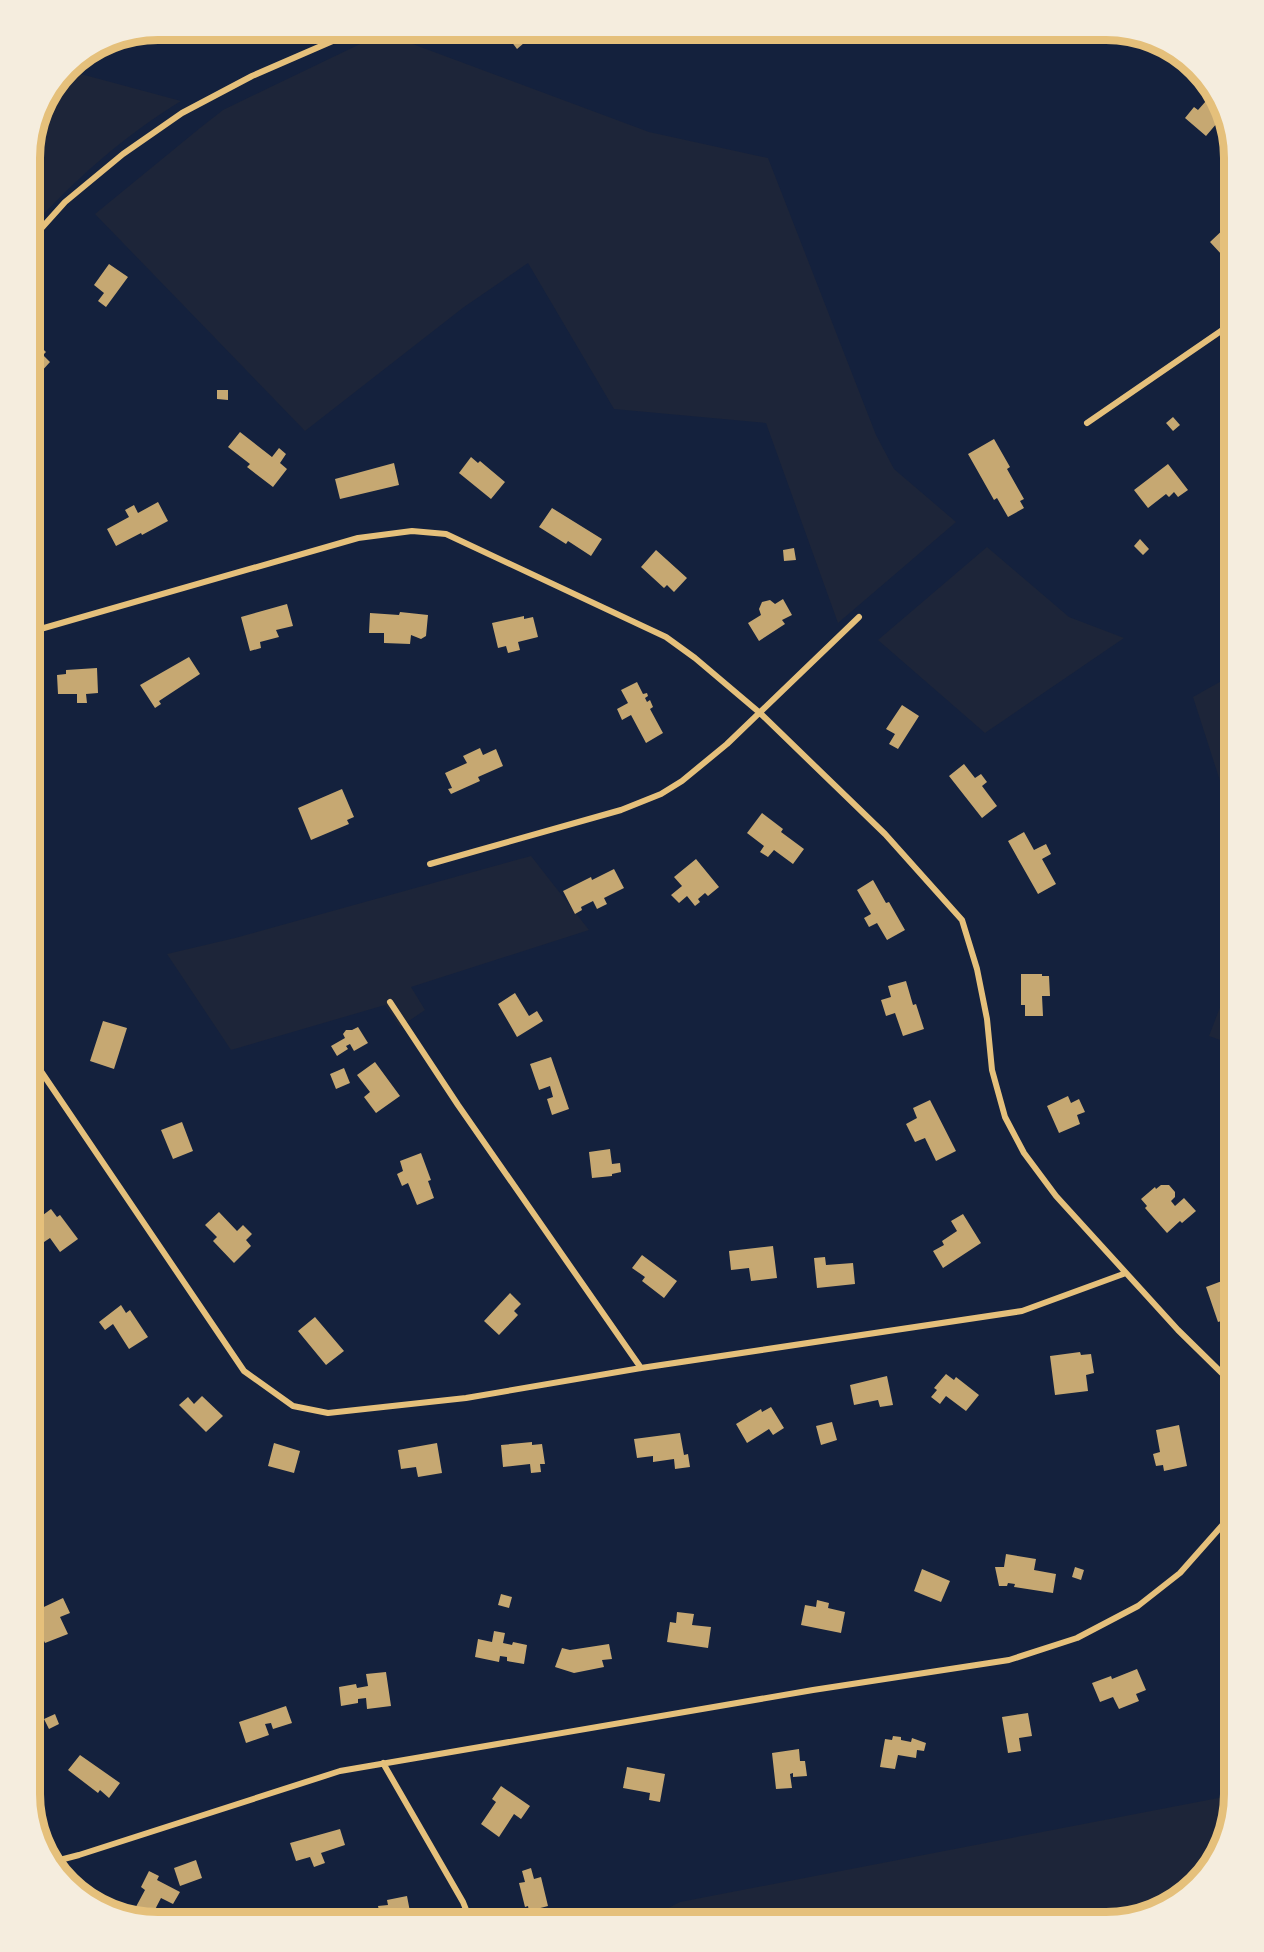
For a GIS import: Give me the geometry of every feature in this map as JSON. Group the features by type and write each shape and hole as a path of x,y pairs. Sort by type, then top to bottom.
{"street":[{"path":"41,229 65,202 123,154 182,113 252,76 333,41"},
{"path":"1087,423 1224,329"},
{"path":"41,629 358,538 412,531 446,534 666,637 695,658 760,713 885,834 962,920 977,969 987,1019 992,1070 1005,1117 1024,1154 1056,1196 1178,1330 1224,1375"},
{"path":"430,864 621,810 651,798 682,781 701,767 760,713 859,616"},
{"path":"390,1002 458,1105 641,1368"},
{"path":"40,1070 244,1371 293,1406 328,1413 466,1398 641,1368 1022,1311 1126,1273"},
{"path":"61,1859 80,1855 340,1771 650,1720 813,1690 1009,1660 1077,1638 1138,1606 1180,1573 1224,1523"},
{"path":"383,1763 467,1911"}],"shaded area":[{"path":"366,41 404,41 649,132 768,158 876,435 894,469 956,522 838,623 766,423 614,409 528,263 464,307 305,431 95,214 223,110"},
{"path":"77,73 181,101 140,128 64,193 41,217 41,151 45,128 60,93"},
{"path":"987,547 1069,617 1124,638 985,733 878,640"},
{"path":"1224,680 1224,791 1221,784 1193,697"},
{"path":"531,856 589,930 411,987 425,1010 400,1027 385,1005 231,1050 167,954 235,938"},
{"path":"1224,997 1224,1041 1209,1036"},
{"path":"1223,1797 1219,1824 1208,1852 1189,1877 1164,1896 1121,1910 1105,1912 661,1912 680,1902"}],"building":[{"path":"511,41 526,41 517,49"},
{"path":"1208,99 1217,123 1206,136 1185,118 1194,107 1198,110"},
{"path":"1224,229 1224,253 1222,255 1210,242"},
{"path":"109,264 128,277 106,307 98,301 104,293 94,285"},
{"path":"41,347 46,352 43,355 50,362 41,372"},
{"path":"217,390 228,390 228,400 217,399"},
{"path":"1173,417 1180,425 1173,431 1166,423"},
{"path":"240,432 272,457 279,448 286,454 280,463 287,469 273,487 247,467 250,464 228,447"},
{"path":"994,439 1024,499 1020,501 1024,508 1008,517 997,498 994,500 968,454"},
{"path":"471,457 478,463 480,461 505,482 491,499 459,473"},
{"path":"394,463 399,485 340,499 335,479"},
{"path":"1168,464 1188,490 1178,497 1174,492 1169,497 1166,494 1148,508 1134,490"},
{"path":"158,502 168,521 116,546 107,529 129,517 125,510 134,505 138,513"},
{"path":"552,508 602,539 591,556 568,541 566,544 539,527"},
{"path":"1140,539 1149,549 1143,555 1134,546"},
{"path":"794,548 796,560 784,561 783,550"},
{"path":"656,550 687,578 674,592 667,585 664,588 641,567"},
{"path":"783,599 792,615 782,620 785,624 759,641 748,623 761,615 759,609 762,602 770,600 775,604"},
{"path":"287,604 293,626 276,630 279,637 260,642 261,648 250,651 241,617"},
{"path":"400,612 428,615 426,636 421,639 411,635 410,644 384,643 384,633 369,633 370,613 399,615"},
{"path":"524,616 524,619 533,617 538,637 518,642 520,650 508,653 506,646 498,648 492,623"},
{"path":"189,657 200,674 159,701 161,704 155,708 140,685"},
{"path":"97,668 98,693 86,694 87,703 77,703 77,694 58,694 57,675 66,674 66,670"},
{"path":"637,682 643,694 647,693 648,696 645,698 647,702 650,700 653,707 650,709 663,733 646,743 631,715 622,720 617,709 628,703 621,690"},
{"path":"902,705 919,716 898,749 889,744 895,734 886,729"},
{"path":"480,748 483,755 496,749 503,766 478,777 480,781 451,794 448,789 452,788 445,773 467,763 463,756"},
{"path":"964,764 975,778 981,774 987,782 982,786 997,806 982,818 949,776"},
{"path":"342,789 354,817 347,820 349,824 311,840 298,808"},
{"path":"762,813 783,829 781,832 804,849 793,864 774,850 768,857 760,852 764,846 747,833"},
{"path":"1024,832 1034,850 1046,844 1051,854 1042,859 1056,884 1038,894 1008,841"},
{"path":"696,859 719,887 708,896 705,893 698,899 700,902 695,906 687,896 679,903 671,895 682,886 674,877"},
{"path":"614,869 624,888 604,898 607,904 597,909 593,901 581,907 582,910 575,914 563,891"},
{"path":"873,880 905,930 887,940 877,923 869,927 864,918 871,914 857,890"},
{"path":"1021,974 1049,976 1050,996 1042,996 1043,1016 1025,1016 1025,1005 1021,1005"},
{"path":"906,981 913,1005 916,1004 924,1029 903,1036 895,1013 886,1016 881,1000 891,997 888,986"},
{"path":"515,993 529,1016 537,1011 543,1021 517,1037 498,1004"},
{"path":"103,1021 127,1028 114,1069 90,1061"},
{"path":"358,1027 368,1043 354,1051 350,1044 346,1046 348,1049 337,1056 331,1046 345,1038 343,1034 346,1030"},
{"path":"551,1057 569,1109 552,1115 547,1099 553,1097 550,1086 539,1090 530,1064"},
{"path":"375,1062 400,1096 376,1113 364,1097 370,1092 357,1075"},
{"path":"344,1068 350,1083 336,1089 330,1074"},
{"path":"1068,1096 1071,1103 1079,1099 1085,1112 1077,1115 1080,1124 1059,1133 1047,1106"},
{"path":"930,1100 956,1151 936,1161 925,1138 915,1142 906,1124 917,1118 913,1108"},
{"path":"182,1122 193,1151 173,1159 161,1130"},
{"path":"610,1149 612,1164 620,1163 621,1172 612,1174 612,1176 592,1178 589,1152"},
{"path":"421,1153 431,1180 428,1181 434,1198 417,1205 408,1183 402,1186 397,1174 403,1171 400,1161"},
{"path":"1161,1185 1169,1185 1175,1192 1175,1197 1171,1201 1175,1206 1184,1198 1196,1211 1167,1233 1145,1208 1147,1206 1141,1199 1155,1187 1156,1189"},
{"path":"51,1209 57,1217 60,1215 78,1239 60,1252 50,1238 41,1244 40,1232 43,1230 40,1227 40,1217"},
{"path":"219,1212 237,1231 243,1225 252,1234 246,1240 251,1246 234,1263 213,1241 217,1237 205,1225"},
{"path":"963,1214 981,1243 943,1268 933,1251 944,1245 942,1241 957,1231 951,1221"},
{"path":"773,1246 777,1278 751,1281 749,1268 731,1270 729,1251"},
{"path":"642,1255 677,1281 664,1298 642,1281 645,1277 632,1268"},
{"path":"825,1257 826,1265 853,1263 855,1284 817,1288 814,1258"},
{"path":"1222,1281 1224,1320 1218,1322 1206,1287"},
{"path":"510,1293 521,1304 514,1311 518,1315 499,1335 484,1321"},
{"path":"121,1305 126,1313 130,1310 148,1337 129,1349 113,1324 105,1330 99,1322"},
{"path":"315,1317 344,1351 326,1365 298,1331"},
{"path":"1080,1352 1081,1355 1091,1354 1094,1373 1086,1375 1088,1391 1055,1395 1050,1356"},
{"path":"946,1374 954,1380 956,1377 979,1395 966,1411 946,1396 940,1404 931,1397 937,1390 934,1388"},
{"path":"887,1376 893,1405 880,1407 878,1400 854,1405 850,1385"},
{"path":"202,1396 223,1416 206,1432 179,1405 188,1397 194,1404"},
{"path":"771,1407 784,1428 773,1435 769,1429 747,1443 736,1424 761,1409 762,1412"},
{"path":"832,1422 837,1440 821,1445 816,1426"},
{"path":"1179,1425 1187,1466 1164,1471 1163,1465 1156,1466 1153,1454 1160,1452 1156,1430"},
{"path":"680,1433 684,1455 688,1454 690,1467 675,1469 674,1459 653,1462 653,1456 637,1458 634,1439"},
{"path":"532,1442 532,1445 542,1444 545,1464 540,1464 541,1472 531,1473 530,1464 503,1467 501,1445"},
{"path":"274,1443 300,1451 294,1473 268,1466"},
{"path":"437,1443 442,1473 418,1477 416,1467 401,1469 398,1450"},
{"path":"1006,1554 1036,1559 1034,1570 1056,1574 1053,1593 1014,1587 1015,1584 1008,1583 1007,1586 999,1586 995,1567 1004,1567"},
{"path":"1075,1567 1084,1570 1081,1580 1072,1577"},
{"path":"922,1569 950,1581 941,1602 914,1591"},
{"path":"501,1594 512,1597 509,1608 498,1605"},
{"path":"63,1598 70,1613 60,1617 68,1634 45,1643 40,1632 40,1609"},
{"path":"817,1600 829,1603 828,1608 845,1612 841,1633 801,1625 805,1605 816,1607"},
{"path":"677,1612 694,1614 692,1625 711,1627 708,1648 667,1642 670,1622 676,1623"},
{"path":"494,1631 505,1633 503,1643 512,1645 513,1642 527,1645 524,1664 507,1661 507,1657 500,1656 499,1662 475,1657 478,1639 492,1642"},
{"path":"609,1644 612,1659 602,1660 604,1667 574,1673 555,1667 562,1648 570,1650"},
{"path":"1137,1669 1146,1690 1136,1694 1139,1701 1119,1709 1113,1697 1100,1702 1092,1683 1111,1676 1112,1679"},
{"path":"386,1672 391,1706 367,1709 366,1698 358,1699 358,1703 341,1706 339,1687 356,1684 357,1688 368,1686 366,1674"},
{"path":"286,1706 292,1723 273,1729 271,1723 265,1724 269,1735 246,1743 239,1722"},
{"path":"1028,1713 1032,1736 1019,1738 1021,1751 1008,1753 1002,1717"},
{"path":"55,1714 59,1724 49,1729 44,1719"},
{"path":"893,1736 901,1737 901,1740 911,1742 912,1738 926,1743 924,1751 917,1750 916,1758 898,1755 895,1769 880,1767 885,1739 892,1740"},
{"path":"799,1749 800,1761 805,1761 807,1776 793,1777 793,1773 790,1774 792,1788 776,1789 772,1753"},
{"path":"80,1755 120,1783 109,1798 100,1790 98,1793 68,1770"},
{"path":"627,1767 665,1774 660,1802 649,1800 650,1793 623,1788"},
{"path":"501,1786 530,1806 521,1819 514,1814 499,1837 481,1824 496,1802 492,1799"},
{"path":"340,1829 345,1845 321,1853 325,1863 314,1867 310,1857 296,1861 290,1843"},
{"path":"196,1860 202,1878 180,1886 174,1868"},
{"path":"531,1868 534,1879 541,1877 548,1906 529,1911 528,1906 525,1907 519,1883 525,1882 522,1871"},
{"path":"149,1871 159,1876 157,1880 180,1892 173,1904 161,1898 154,1911 136,1909 145,1890 141,1887"},
{"path":"407,1896 410,1911 379,1911 378,1906 388,1905 387,1900"}]}
